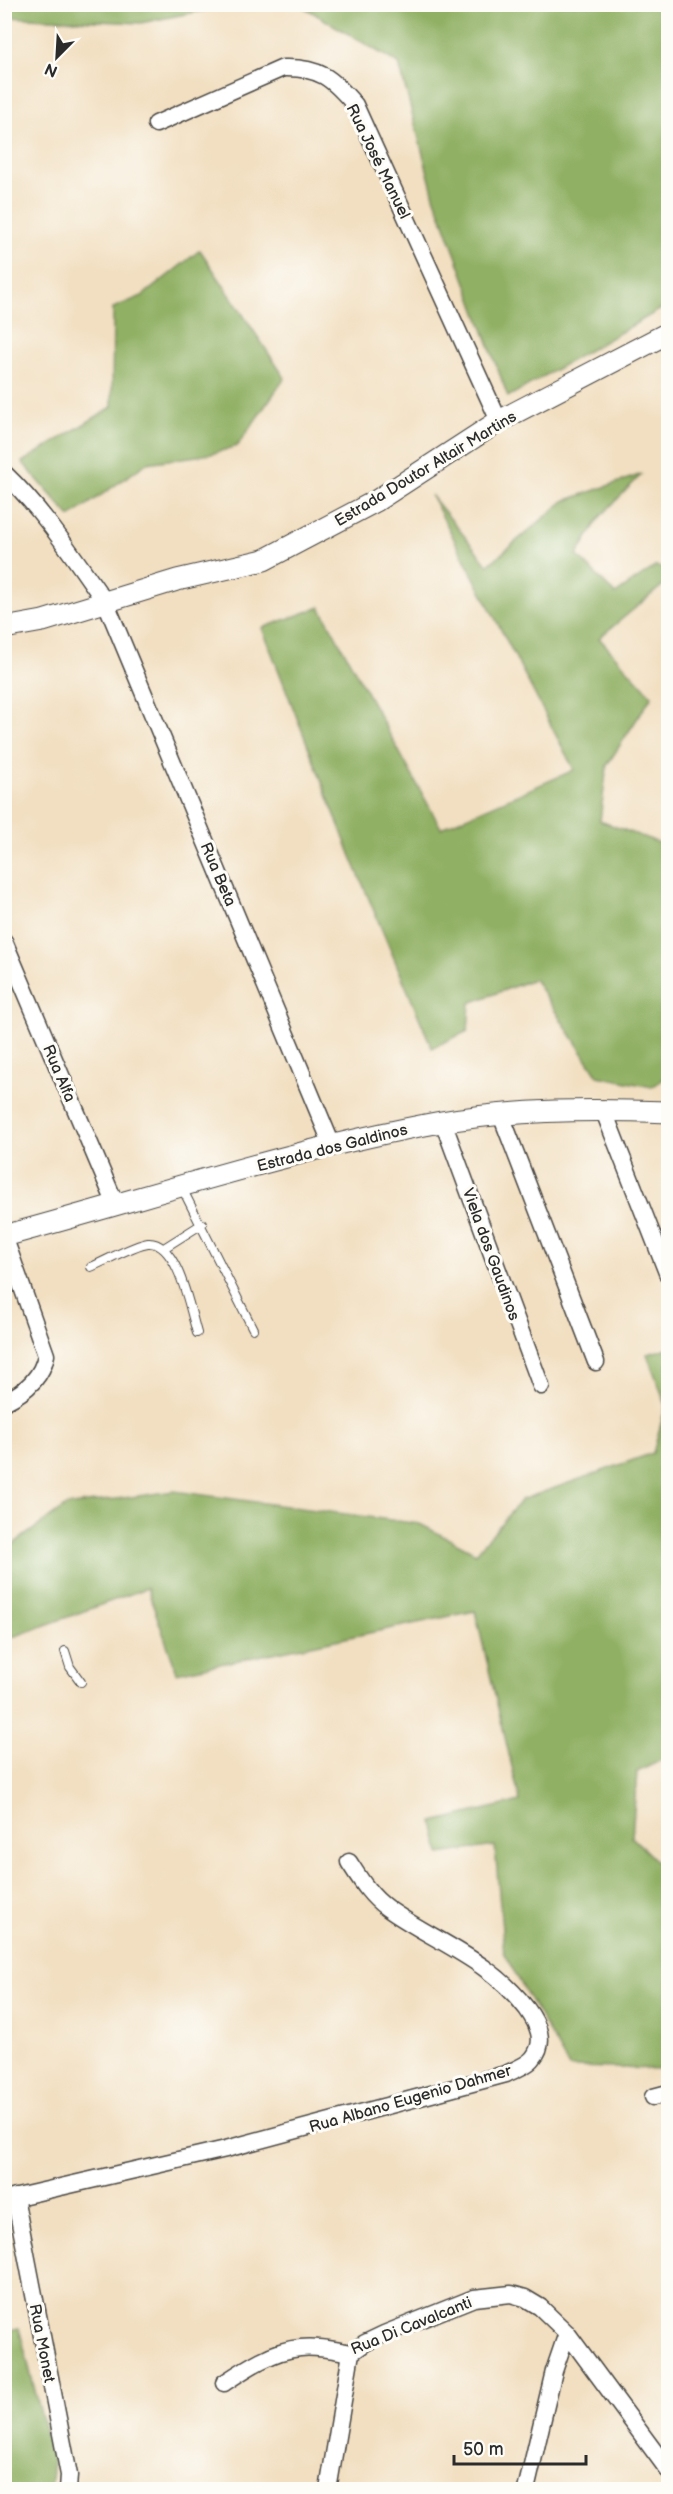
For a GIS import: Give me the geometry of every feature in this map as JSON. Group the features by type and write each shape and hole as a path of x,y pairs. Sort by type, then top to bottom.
{"street":[{"name":"Rua José Manuel","path":"156,124 284,68 303,67 326,75 355,105 499,421"},
{"name":"Estrada Doutor Altair Martins","path":"4,628 43,621 177,580 264,560 376,501 499,421 669,333"},
{"name":"Rua Beta","path":"4,473 22,490 59,537 106,603 332,1145"},
{"name":"Rua Alfa","path":"4,941 116,1205"},
{"name":"Estrada dos Galdinos","path":"4,1236 332,1145 443,1122 501,1115 603,1109 669,1112"},
{"path":"603,1109 669,1275"},
{"path":"501,1115 596,1362"},
{"name":"Viela dos Gaudinos","path":"443,1122 541,1386"},
{"path":"4,1236 46,1355 44,1368 25,1391 4,1402"},
{"name":"Rua Albano Eugenio Dahmer","path":"10,2198 260,2140 506,2074 533,2060 540,2034 537,2022 512,1989 465,1953 386,1907 366,1889 349,1862"},
{"name":"Rua Monet","path":"10,2198 69,2475 68,2490"},
{"name":"Rua Di Cavalcanti","path":"224,2383 248,2367 298,2348 326,2348 351,2353 384,2334 474,2298 512,2295 525,2298 540,2307 567,2334 669,2470"},
{"path":"526,2490 555,2371 567,2334"},
{"path":"328,2490 351,2353"}],"lane":[{"path":"181,1186 253,1329"},
{"path":"164,1248 202,1224"},
{"path":"91,1267 147,1243 164,1248 176,1264 197,1333"},
{"path":"65,1652 70,1667 81,1682"}],"green space":[{"path":"5,4 231,5 141,23 5,17"},
{"path":"300,5 668,5 668,305 508,397 434,196 399,64"},
{"path":"200,250 285,378 237,446 211,454 147,463 70,517 22,462 112,407 113,308 142,296"},
{"path":"642,474 600,517 577,555 615,594 656,566 668,570 668,581 599,638 652,696 607,765 600,821 668,846 668,1076 652,1087 598,1076 534,979 470,1003 468,1031 432,1048 352,859 262,628 320,607 441,828 574,770 431,495 488,565 564,501"},
{"path":"668,1348 668,1757 637,1772 632,1837 668,1873 668,2069 569,2067 504,1954 495,1846 440,1854 433,1822 520,1801 475,1611 177,1673 147,1588 5,1640 5,1550 66,1506 174,1491 420,1524 476,1553 521,1500 653,1453 666,1405 647,1354"},
{"path":"19,2328 53,2461 50,2489 5,2489 5,2331"}]}
